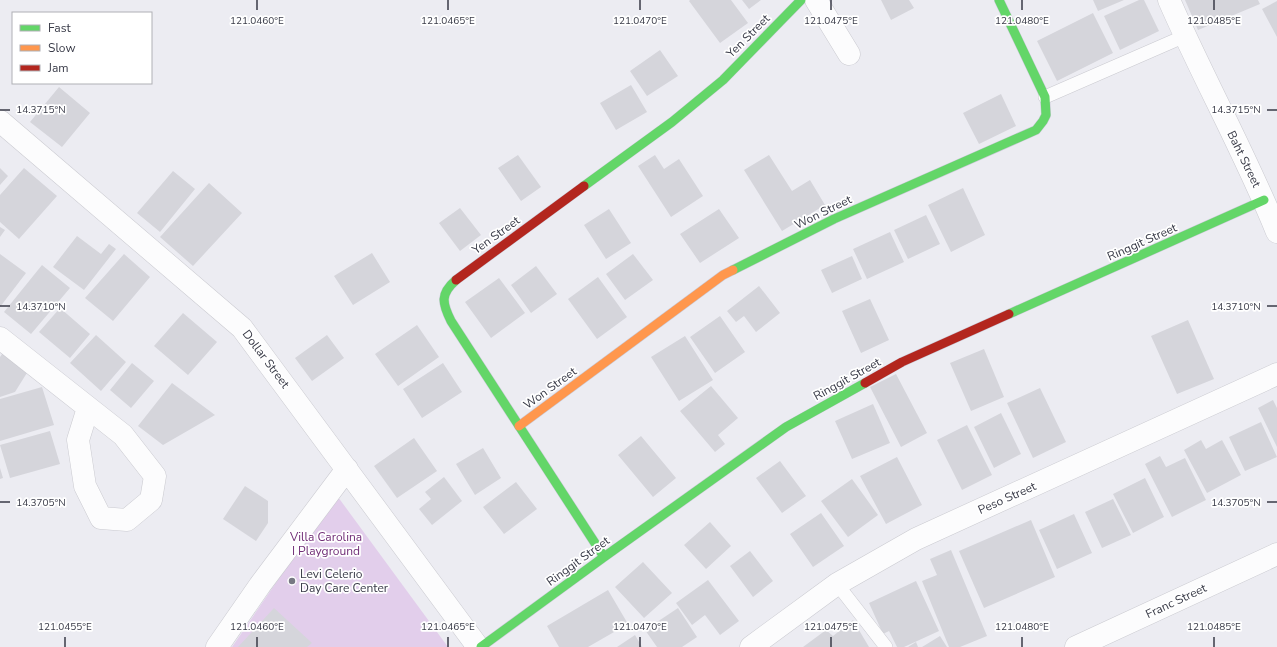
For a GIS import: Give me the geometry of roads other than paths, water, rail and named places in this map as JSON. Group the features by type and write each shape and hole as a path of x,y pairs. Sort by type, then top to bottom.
{"street":[{"name":"Yen Street","path":"604,557 451,321 444,306 445,296 449,285 672,122 723,80 801,0"},
{"path":"816,0 849,54"},
{"name":"Won Street","path":"519,426 723,276 834,219 1036,130 1045,120 1048,112 1045,97 999,0"},
{"name":"Baht Street","path":"1169,0 1184,36 1264,200 1277,232"},
{"name":"Dollar Street","path":"0,121 242,328 480,647"},
{"name":"Ringgit Street","path":"480,647 786,427 902,362 1264,200"},
{"path":"0,338 123,435 155,476 151,500 127,520 101,518 85,486 78,440 88,408"},
{"name":"Peso Street","path":"751,647 837,584 916,539 1277,374"},
{"path":"217,647 260,585 347,469"},
{"name":"Franc Street","path":"1076,647 1277,554"}],"lane":[{"path":"1045,97 1184,36"},
{"path":"837,584 886,647"}],"place":[{"name":"Levi Celerio Day Care Center","path":"292,581"}],"park label":[{"name":"Villa Carolina I Playground","path":"326,544"}]}
